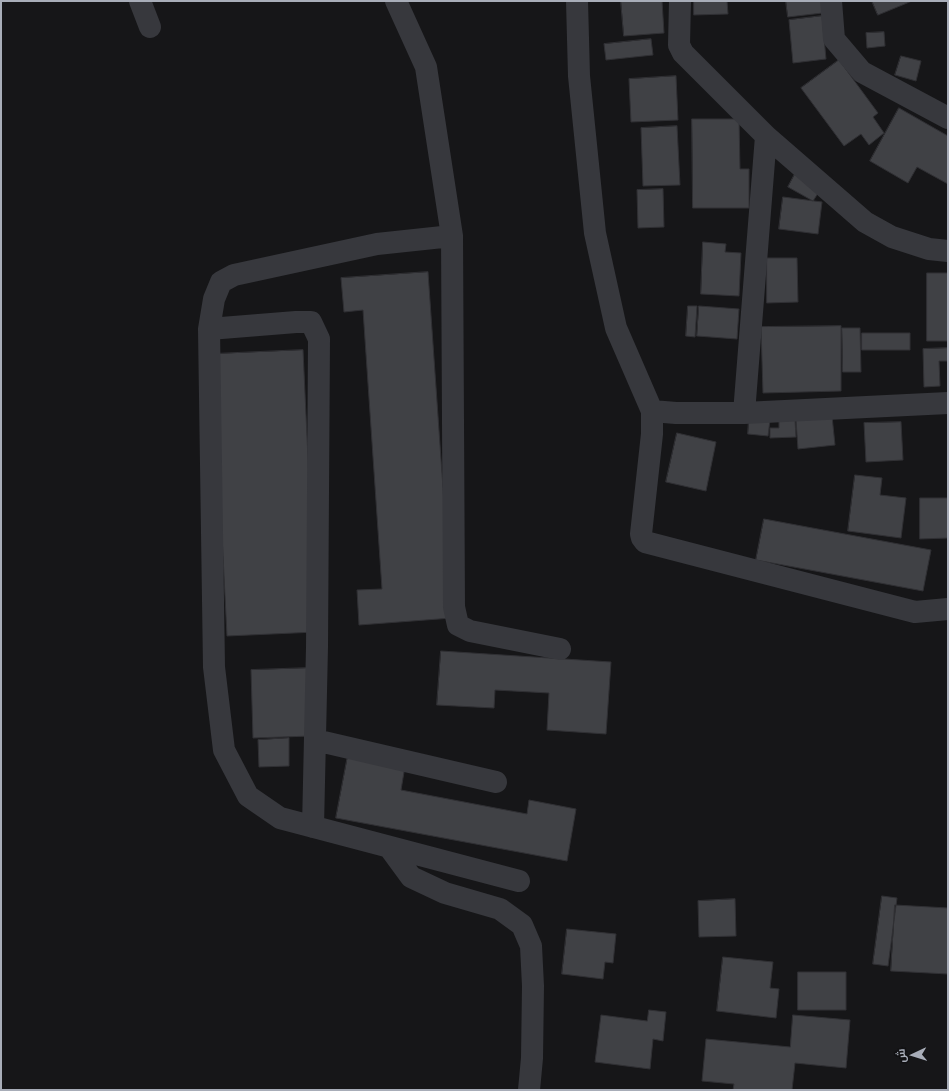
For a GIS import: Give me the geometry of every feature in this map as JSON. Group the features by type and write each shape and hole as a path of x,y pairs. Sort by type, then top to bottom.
{"street":[{"path":"140,1 150,27"},
{"path":"396,1 426,67 452,236 454,607 458,625 470,631 560,649"},
{"path":"577,1 579,76 595,233 616,328 652,411 652,434 641,534 642,538 645,542 915,612 948,609"},
{"path":"680,1 679,45 683,53 766,136 865,222 892,237 929,248 948,251"},
{"path":"831,1 834,39 862,72 948,118"},
{"path":"744,413 766,136"},
{"path":"452,236 377,244 234,275 221,282 214,299 209,329 214,667 224,750 248,796 280,818 519,881"},
{"path":"209,329 311,322 319,339 317,639 313,827"},
{"path":"652,411 676,413 744,413 948,403"},
{"path":"315,740 496,782"},
{"path":"389,847 412,877 445,893 500,909 522,925 531,946 533,986 532,1058 529,1090"}],"building":[{"path":"621,1 662,1 664,33 624,36"},
{"path":"694,1 727,1 728,14 694,15"},
{"path":"786,1 830,1 831,12 788,17"},
{"path":"872,1 912,1 878,15"},
{"path":"822,16 826,59 793,63 789,20"},
{"path":"884,32 885,46 867,48 866,33"},
{"path":"651,39 653,55 606,60 604,44"},
{"path":"901,56 921,61 916,81 895,75"},
{"path":"839,60 878,113 873,117 884,133 869,145 861,134 844,146 801,88"},
{"path":"676,76 678,120 631,122 629,79"},
{"path":"899,108 948,136 948,184 917,167 908,183 870,161"},
{"path":"692,119 739,119 740,169 749,169 749,208 693,208"},
{"path":"677,126 680,185 643,186 641,128"},
{"path":"796,172 822,187 813,201 788,187"},
{"path":"663,189 664,227 638,228 637,190"},
{"path":"783,197 822,202 818,234 779,229"},
{"path":"703,242 726,244 725,252 741,253 739,296 701,294"},
{"path":"767,258 797,258 798,302 767,303"},
{"path":"428,272 452,618 359,625 357,590 382,589 363,310 344,312 341,278"},
{"path":"927,273 948,273 948,341 927,341"},
{"path":"688,306 697,306 695,337 686,336"},
{"path":"699,306 739,309 737,339 697,336"},
{"path":"841,326 841,391 763,393 761,327"},
{"path":"842,328 860,328 861,372 843,372"},
{"path":"862,333 910,333 910,350 862,350"},
{"path":"948,348 948,361 939,361 940,386 924,387 923,349"},
{"path":"303,350 316,632 227,636 213,354"},
{"path":"832,416 835,445 798,449 796,420"},
{"path":"749,419 770,420 768,436 748,434"},
{"path":"795,420 796,437 770,438 770,428 779,428 779,421"},
{"path":"901,422 903,460 866,462 864,423"},
{"path":"677,433 716,442 706,491 666,482"},
{"path":"855,475 882,478 880,495 906,498 901,538 848,531"},
{"path":"920,498 948,498 948,538 920,539"},
{"path":"764,519 931,550 923,591 756,560"},
{"path":"441,651 611,662 606,734 547,730 549,693 495,690 494,708 437,705"},
{"path":"309,668 311,736 253,738 251,670"},
{"path":"289,738 289,766 259,767 258,740"},
{"path":"348,755 405,766 401,790 527,814 529,800 576,809 567,861 336,818"},
{"path":"882,896 897,898 888,966 873,964"},
{"path":"735,899 736,936 699,937 698,901"},
{"path":"895,905 948,908 948,974 891,971"},
{"path":"567,929 616,934 613,963 605,962 603,979 562,974"},
{"path":"723,957 773,962 770,988 779,989 776,1018 717,1011"},
{"path":"798,972 846,972 846,1010 798,1010"},
{"path":"649,1010 666,1012 663,1041 653,1039 650,1069 595,1062 601,1015 647,1021"},
{"path":"793,1015 850,1020 846,1068 795,1063 792,1090 733,1090 734,1084 702,1081 706,1039 790,1047"}]}
